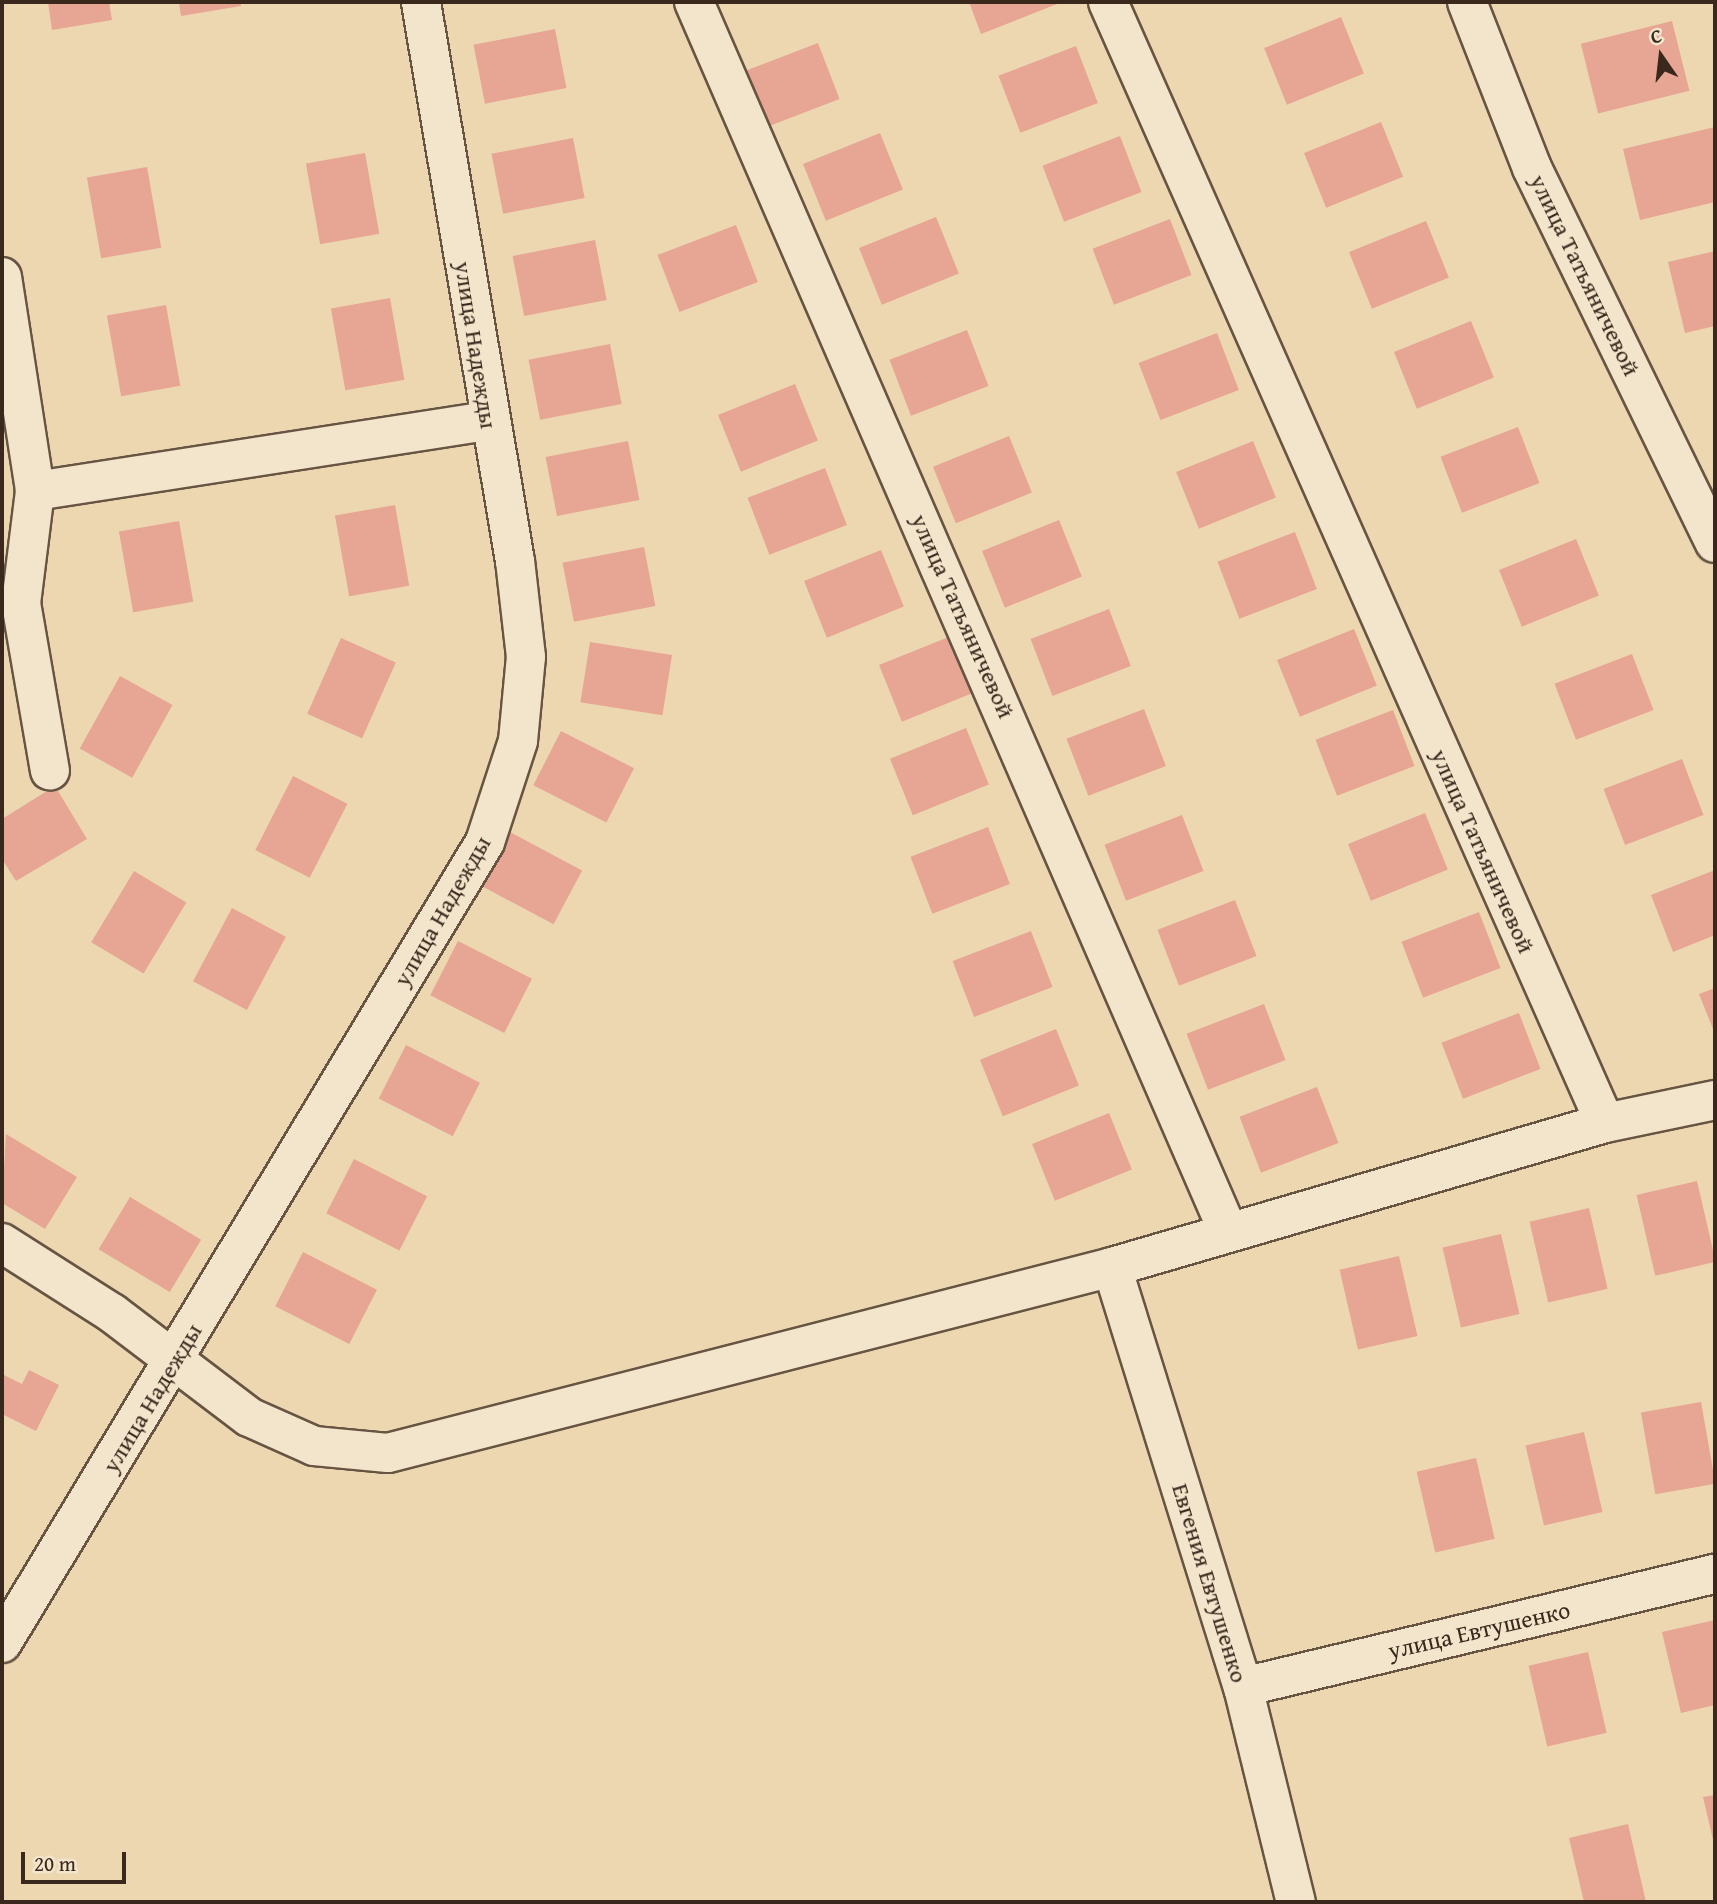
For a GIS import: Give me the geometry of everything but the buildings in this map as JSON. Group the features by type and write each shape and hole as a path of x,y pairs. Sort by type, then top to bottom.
{"street":[{"name":"улица Надежды","path":"3,1642 176,1361 485,842 518,741 526,657 421,2"},
{"name":"улица Татьяничевой","path":"694,2 1228,1231"},
{"name":"улица Татьяничевой","path":"1108,2 1605,1123"},
{"name":"улица Татьяничевой","path":"1467,2 1532,168 1715,543"},
{"path":"2,277 35,491 11,602 50,771"},
{"path":"35,491 488,421"},
{"path":"2,1243 176,1361 249,1417 314,1446 388,1453 1112,1267 1605,1123 1715,1100"},
{"name":"Евгения Евтушенко","path":"1112,1267 1243,1687 1296,1902"},
{"name":"улица Евтушенко","path":"1243,1687 1715,1574"}]}
